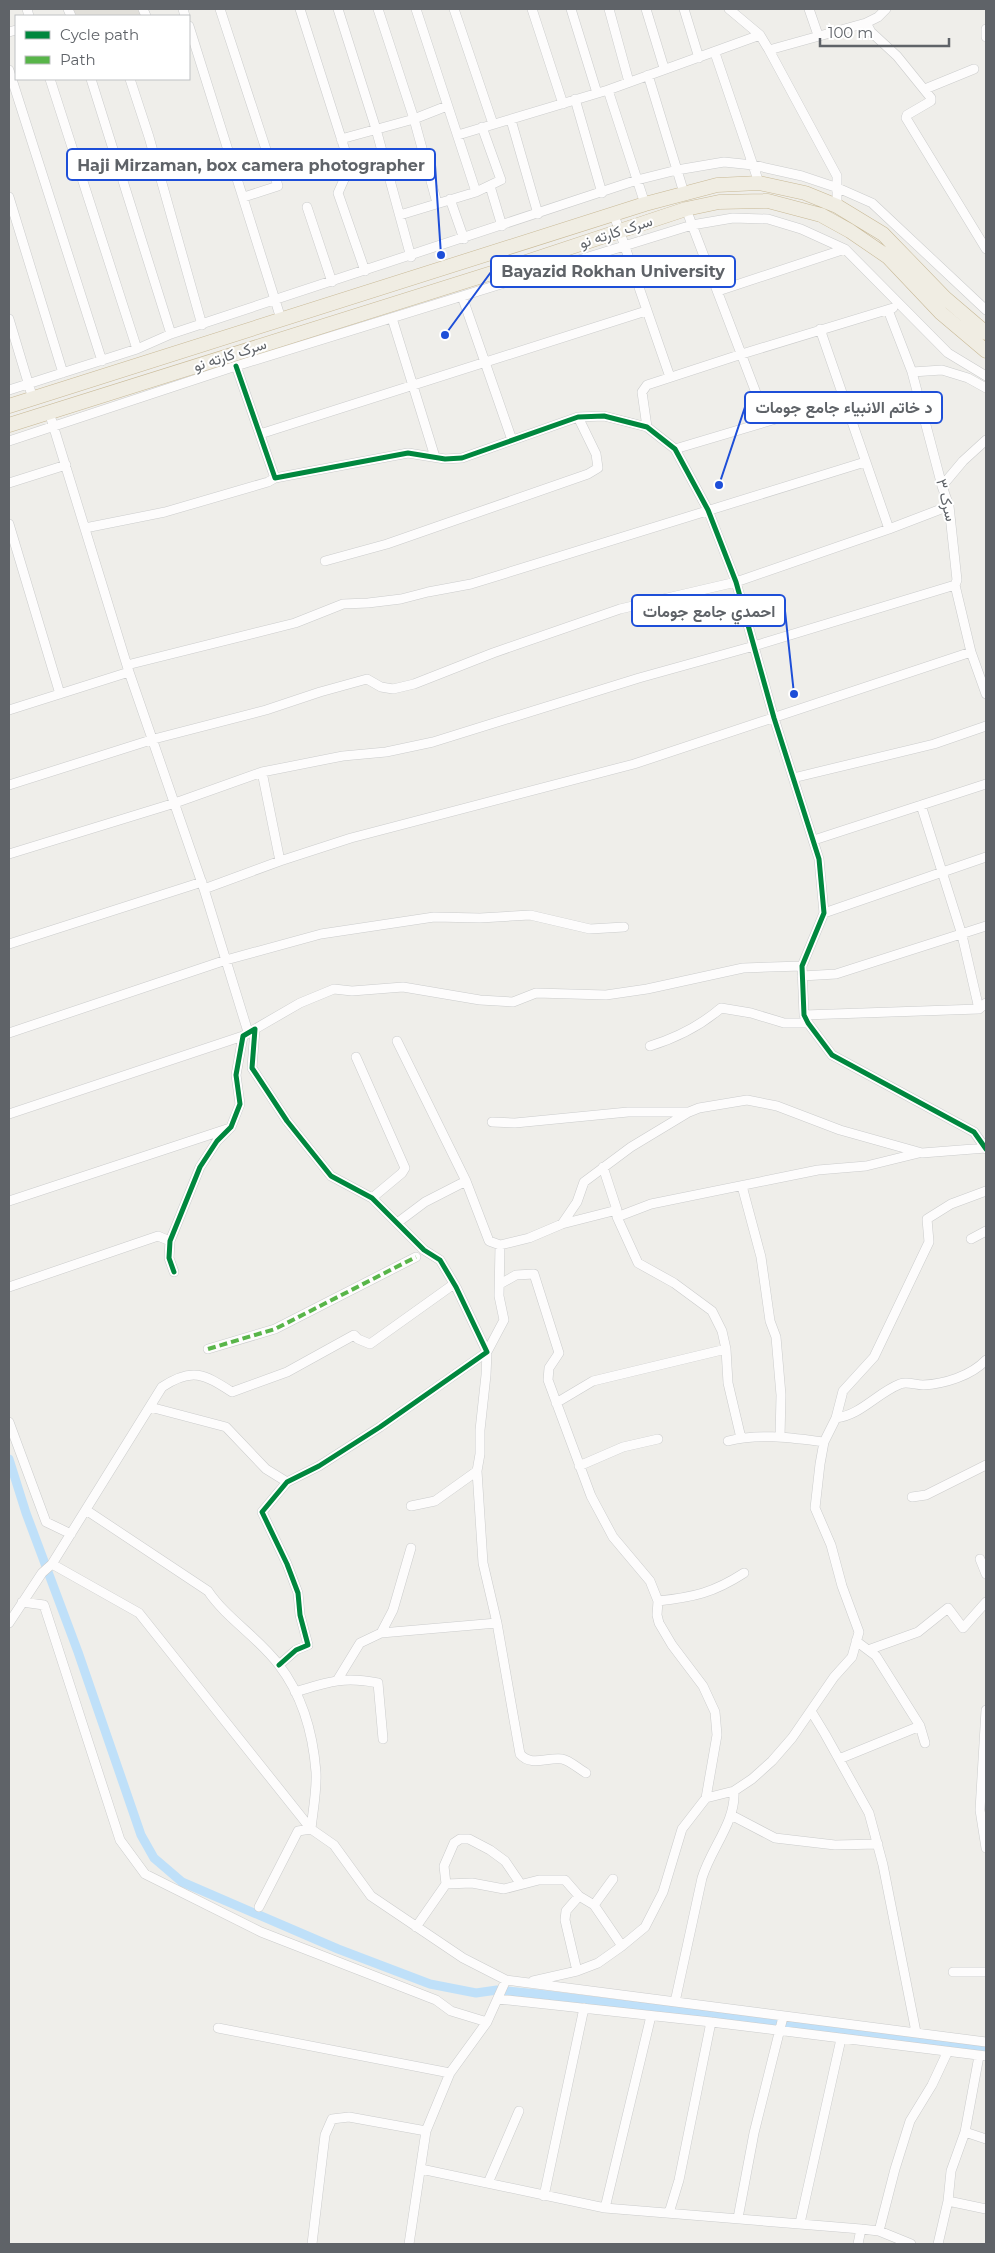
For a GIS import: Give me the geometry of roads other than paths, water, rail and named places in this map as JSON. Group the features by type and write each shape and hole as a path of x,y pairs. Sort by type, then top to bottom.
{"highway":[{"name":"سرک کارته نو","path":"9,406 645,204 717,185 759,183 805,193 837,206 883,234 945,298 986,333"},
{"name":"سرک کارته نو","path":"9,425 686,209 719,202 744,200 768,202 821,216 850,231 888,258 941,313 986,351"}],"street":[{"path":"220,9 278,186 244,198"},
{"path":"300,9 350,166 338,192 365,271"},
{"path":"338,9 376,129 411,256"},
{"path":"378,9 414,119 437,203"},
{"path":"416,9 476,192"},
{"path":"454,9 492,124"},
{"path":"532,9 563,104"},
{"path":"571,9 597,93"},
{"path":"609,9 629,82"},
{"path":"646,9 664,68"},
{"path":"684,9 699,58"},
{"path":"729,9 760,35 769,50 837,176 837,206"},
{"path":"809,9 818,35"},
{"path":"769,50 866,23 878,17 886,9"},
{"path":"866,23 871,32 897,56 932,100 907,115 906,118 986,249"},
{"path":"190,29 281,319"},
{"path":"986,29 986,37"},
{"path":"458,135 608,90 664,68 715,53 760,35"},
{"path":"715,53 759,183"},
{"path":"925,89 974,69"},
{"path":"9,70 102,361"},
{"path":"648,75 684,193"},
{"path":"50,80 137,349"},
{"path":"91,80 171,334"},
{"path":"130,80 149,137 202,325"},
{"path":"608,90 645,204"},
{"path":"576,99 602,193"},
{"path":"341,139 414,119 447,106"},
{"path":"511,120 538,214"},
{"path":"400,215 476,192 501,180 482,127"},
{"path":"9,390 102,361 137,349 171,334 464,239 638,180 677,170 724,162 753,165 802,176 838,188 872,203 986,310"},
{"path":"490,186 502,226"},
{"path":"9,196 12,217 63,373"},
{"path":"450,199 464,239"},
{"path":"307,208 332,282"},
{"path":"686,209 761,406 757,423"},
{"path":"614,214 670,377"},
{"path":"9,441 236,366 692,225 733,218 768,219 802,229 845,250 948,353 986,376"},
{"path":"718,291 845,250"},
{"path":"462,296 512,440"},
{"path":"647,427 643,388 670,377 899,305"},
{"name":"سرک ۳","path":"888,310 912,372 942,486 950,506 958,580 955,585 972,652 986,694"},
{"path":"260,434 646,311"},
{"path":"392,318 435,457"},
{"path":"9,319 33,399"},
{"path":"820,330 889,529"},
{"path":"236,366 275,478"},
{"path":"912,372 942,370 968,378 986,388"},
{"path":"674,449 843,399"},
{"path":"49,412 128,668 203,885 248,1032 252,1068 287,1121 331,1176 372,1198 424,1250 440,1260 454,1284 486,1352 486,1375 477,1471 483,1563 497,1623 520,1754 524,1759 532,1761 563,1759 586,1773"},
{"path":"85,528 198,503 268,482 275,478 408,453 462,458 578,417 604,416 647,427 674,449 708,510 736,582 774,718 814,840 823,884 824,913 802,966 806,1019 832,1054 974,1132 986,1149"},
{"path":"326,561 387,544 593,471 598,468 596,454 578,417"},
{"path":"942,486 963,461 986,440"},
{"path":"9,710 60,694 128,668 295,623 343,604 401,599 471,584 865,462"},
{"path":"9,483 66,465"},
{"path":"9,785 154,739 266,710 320,692 367,680 381,687 393,689 414,684 494,653 620,609 736,582 950,506"},
{"path":"9,524 60,694"},
{"path":"9,854 175,803 262,772 343,756 386,752 433,742 638,678 754,646 955,585"},
{"path":"9,944 350,838 634,764 972,652"},
{"path":"793,778 934,744 986,726"},
{"path":"262,772 280,861"},
{"path":"814,840 986,784"},
{"path":"650,1046 673,1039 721,1008 751,1013 784,1023 806,1019 983,1006 921,805"},
{"path":"824,913 986,857"},
{"path":"9,1033 226,960 321,934 434,917 480,918 530,914 590,929 624,927"},
{"path":"802,976 836,974 986,926"},
{"path":"9,1114 248,1032 300,1002 334,989 352,991 402,987 480,1000 513,1002 536,993 606,995 684,982 743,968 802,966"},
{"path":"174,1272 169,1258 170,1241 200,1167 217,1141 231,1127 240,1104 236,1075 248,1032"},
{"path":"397,1041 466,1181 486,1236 489,1241 500,1245 529,1238 562,1224 617,1214 651,1204 818,1170 866,1166 922,1153 986,1149"},
{"path":"356,1057 404,1168 402,1173 372,1198"},
{"path":"562,1224 576,1202 584,1182 631,1147 689,1112 699,1108 747,1100 777,1106 840,1130 922,1153"},
{"path":"492,1122 515,1123 628,1112 689,1112"},
{"path":"9,1201 231,1127"},
{"path":"974,1132 986,1132"},
{"path":"603,1166 617,1214 638,1263 674,1283 712,1311 722,1332 726,1349 728,1383 741,1438"},
{"path":"397,1223 425,1202 466,1181"},
{"path":"742,1186 762,1257 770,1321 776,1337 781,1395 780,1437"},
{"path":"706,1798 734,1791 772,1761 811,1711 834,1677 852,1658 859,1632 842,1586 831,1545 815,1508 824,1442 836,1418 843,1391 874,1357 910,1284 929,1242 927,1219 951,1204 986,1191"},
{"path":"971,1239 986,1231"},
{"path":"9,1287 158,1236 170,1241"},
{"path":"279,1665 296,1650 308,1645 300,1615 298,1593 287,1564 262,1512 287,1482 319,1466 380,1428 486,1352 504,1320 499,1296 500,1245"},
{"path":"208,1349 275,1328 416,1257"},
{"path":"52,1564 139,1613 311,1829 334,1845 371,1896 504,1984 544,1979 577,1971 598,1963 645,1927 663,1892 682,1829 706,1798 718,1735 715,1712 703,1686 672,1645 660,1623 657,1615 658,1601 650,1581 608,1528 590,1496 561,1421 548,1380 549,1368 559,1353 534,1274 516,1275 500,1284"},
{"path":"9,1623 42,1573 52,1564 162,1387 176,1378 188,1374 203,1375 232,1392 287,1372 354,1335 358,1339 370,1344 454,1284"},
{"path":"556,1403 593,1381 726,1349"},
{"path":"836,1418 849,1416 886,1390 903,1382 922,1385 957,1378 980,1367 986,1360"},
{"path":"150,1407 226,1427 266,1469 287,1482"},
{"path":"9,1422 46,1522 71,1534"},
{"path":"728,1441 741,1438 780,1437 824,1442"},
{"path":"579,1466 623,1447 658,1439"},
{"path":"912,1497 926,1495 986,1465"},
{"path":"411,1506 435,1501 477,1471"},
{"path":"86,1510 208,1591 219,1607 245,1629 279,1665 295,1692 308,1724 316,1773 311,1829"},
{"path":"381,1633 393,1610 411,1548"},
{"path":"980,1559 986,1574"},
{"path":"658,1601 695,1597 724,1587 744,1573"},
{"path":"22,1602 44,1605 120,1840 145,1874 261,1932 436,2000 451,2011 487,2022"},
{"path":"868,1650 918,1632 948,1608 964,1628 986,1602"},
{"path":"338,1679 360,1644 381,1633 497,1623"},
{"path":"856,1641 876,1656 920,1726 925,1743"},
{"path":"295,1692 338,1679 355,1679 378,1683 383,1739"},
{"path":"986,1710 984,1778 980,1810 986,1848"},
{"path":"811,1711 869,1813 878,1844 916,2032"},
{"path":"839,1759 920,1726"},
{"path":"675,2002 702,1878 706,1865 735,1805 734,1791"},
{"path":"731,1815 775,1838 835,1846 878,1844"},
{"path":"259,1908 298,1831 311,1829"},
{"path":"416,1927 446,1884 444,1866 454,1843 460,1839 469,1839 490,1850 505,1862 520,1883"},
{"path":"594,1905 613,1879"},
{"path":"446,1884 472,1884 504,1889 520,1883 539,1880 566,1880 579,1896 594,1905 622,1946"},
{"path":"577,1971 565,1920 566,1910 579,1896"},
{"path":"953,1972 986,1972"},
{"path":"521,1982 675,2002 782,2020 916,2032 951,2047 983,2056 965,2132 951,2171 948,2201 938,2244"},
{"path":"409,2244 426,2132 450,2073 487,2022 504,1984"},
{"path":"498,1999 711,2022 841,2039 951,2047 986,2042"},
{"path":"544,2196 584,2008"},
{"path":"605,2208 651,2016"},
{"path":"738,2218 754,2133 782,2020"},
{"path":"669,2213 679,2180 711,2022"},
{"path":"218,2028 450,2073"},
{"path":"800,2223 841,2039"},
{"path":"879,2231 910,2121 932,2086 951,2047"},
{"path":"488,2183 518,2111"},
{"path":"312,2244 324,2135 332,2119 349,2117 426,2132"},
{"path":"965,2132 986,2139"},
{"path":"421,2169 605,2208 861,2228 879,2231 893,2240 911,2244"},
{"path":"948,2201 986,2209"},
{"path":"858,2244 861,2228"}],"waterway":[{"path":"9,1459 26,1513 78,1652 141,1835 154,1858 182,1882 338,1949 430,1984 476,1993 497,1990 538,1994 986,2049"}],"place":[{"name":"Haji Mirzaman, box camera photographer","path":"441,255"},
{"name":"Bayazid Rokhan University","path":"445,335"},
{"name":"د خاتم الانبیاء جامع جومات","path":"719,485"},
{"name":"احمدي جامع جومات","path":"794,694"}]}
